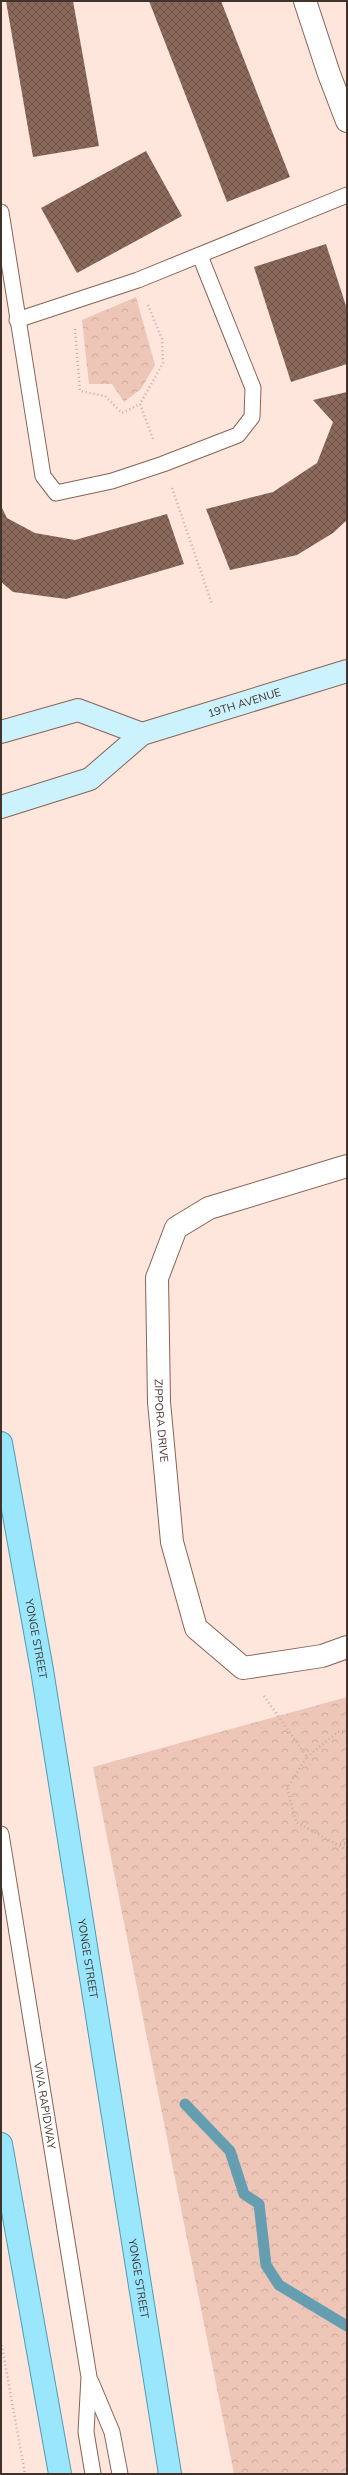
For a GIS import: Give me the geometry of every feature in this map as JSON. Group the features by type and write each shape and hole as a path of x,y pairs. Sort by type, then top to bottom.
{"main road":[{"name":"19TH AVENUE","path":"1,807 90,779 142,734 347,671"},
{"path":"1,732 78,710 142,734"},
{"name":"YONGE STREET","path":"1,1443 42,1670 170,2474"},
{"path":"1,2144 60,2474"}],"street":[{"path":"305,1 347,121"},
{"name":"ZIPPORA DRIVE","path":"243,1668 196,1628 172,1542 159,1402 157,1278 176,1228 209,1208 347,1166"},
{"path":"243,1668 322,1656 347,1647"}],"lane":[{"path":"17,320 138,280 200,256 347,194"},
{"path":"1,212 43,476 56,493 112,481 163,464 238,435 252,417 253,388 200,256"},
{"name":"VIVA RAPIDWAY","path":"1,1834 89,2377 86,2432 93,2474"},
{"name":"VIVA RAPIDWAY","path":"89,2377 112,2432 120,2474"}],"path":[{"path":"73,301 80,391 105,396 122,413 140,404"},
{"path":"243,1668 307,1757"},
{"path":"347,1731 338,1732 307,1757 287,1788 296,1822 340,1844 347,1850"},
{"path":"340,1844 347,1843"},
{"path":"1,2341 25,2474"}],"green space":[{"path":"136,297 155,365 141,389 124,402 112,384 89,384 82,320"},
{"path":"347,1697 347,2474 234,2474 93,1767"}],"building":[{"path":"6,1 73,1 99,146 33,157"},
{"path":"149,1 221,1 290,177 227,202"},
{"path":"146,151 182,216 77,273 41,208"},
{"path":"326,244 347,309 347,364 291,382 254,267"},
{"path":"347,392 347,520 333,533 297,555 230,570 206,509 273,492 317,463 333,422 313,400"},
{"path":"1,506 7,518 35,533 75,540 167,514 184,564 66,599 13,592 1,582"}],"waterway":[{"path":"185,2104 230,2151 244,2194 259,2204 266,2265 279,2285 347,2326"}]}
